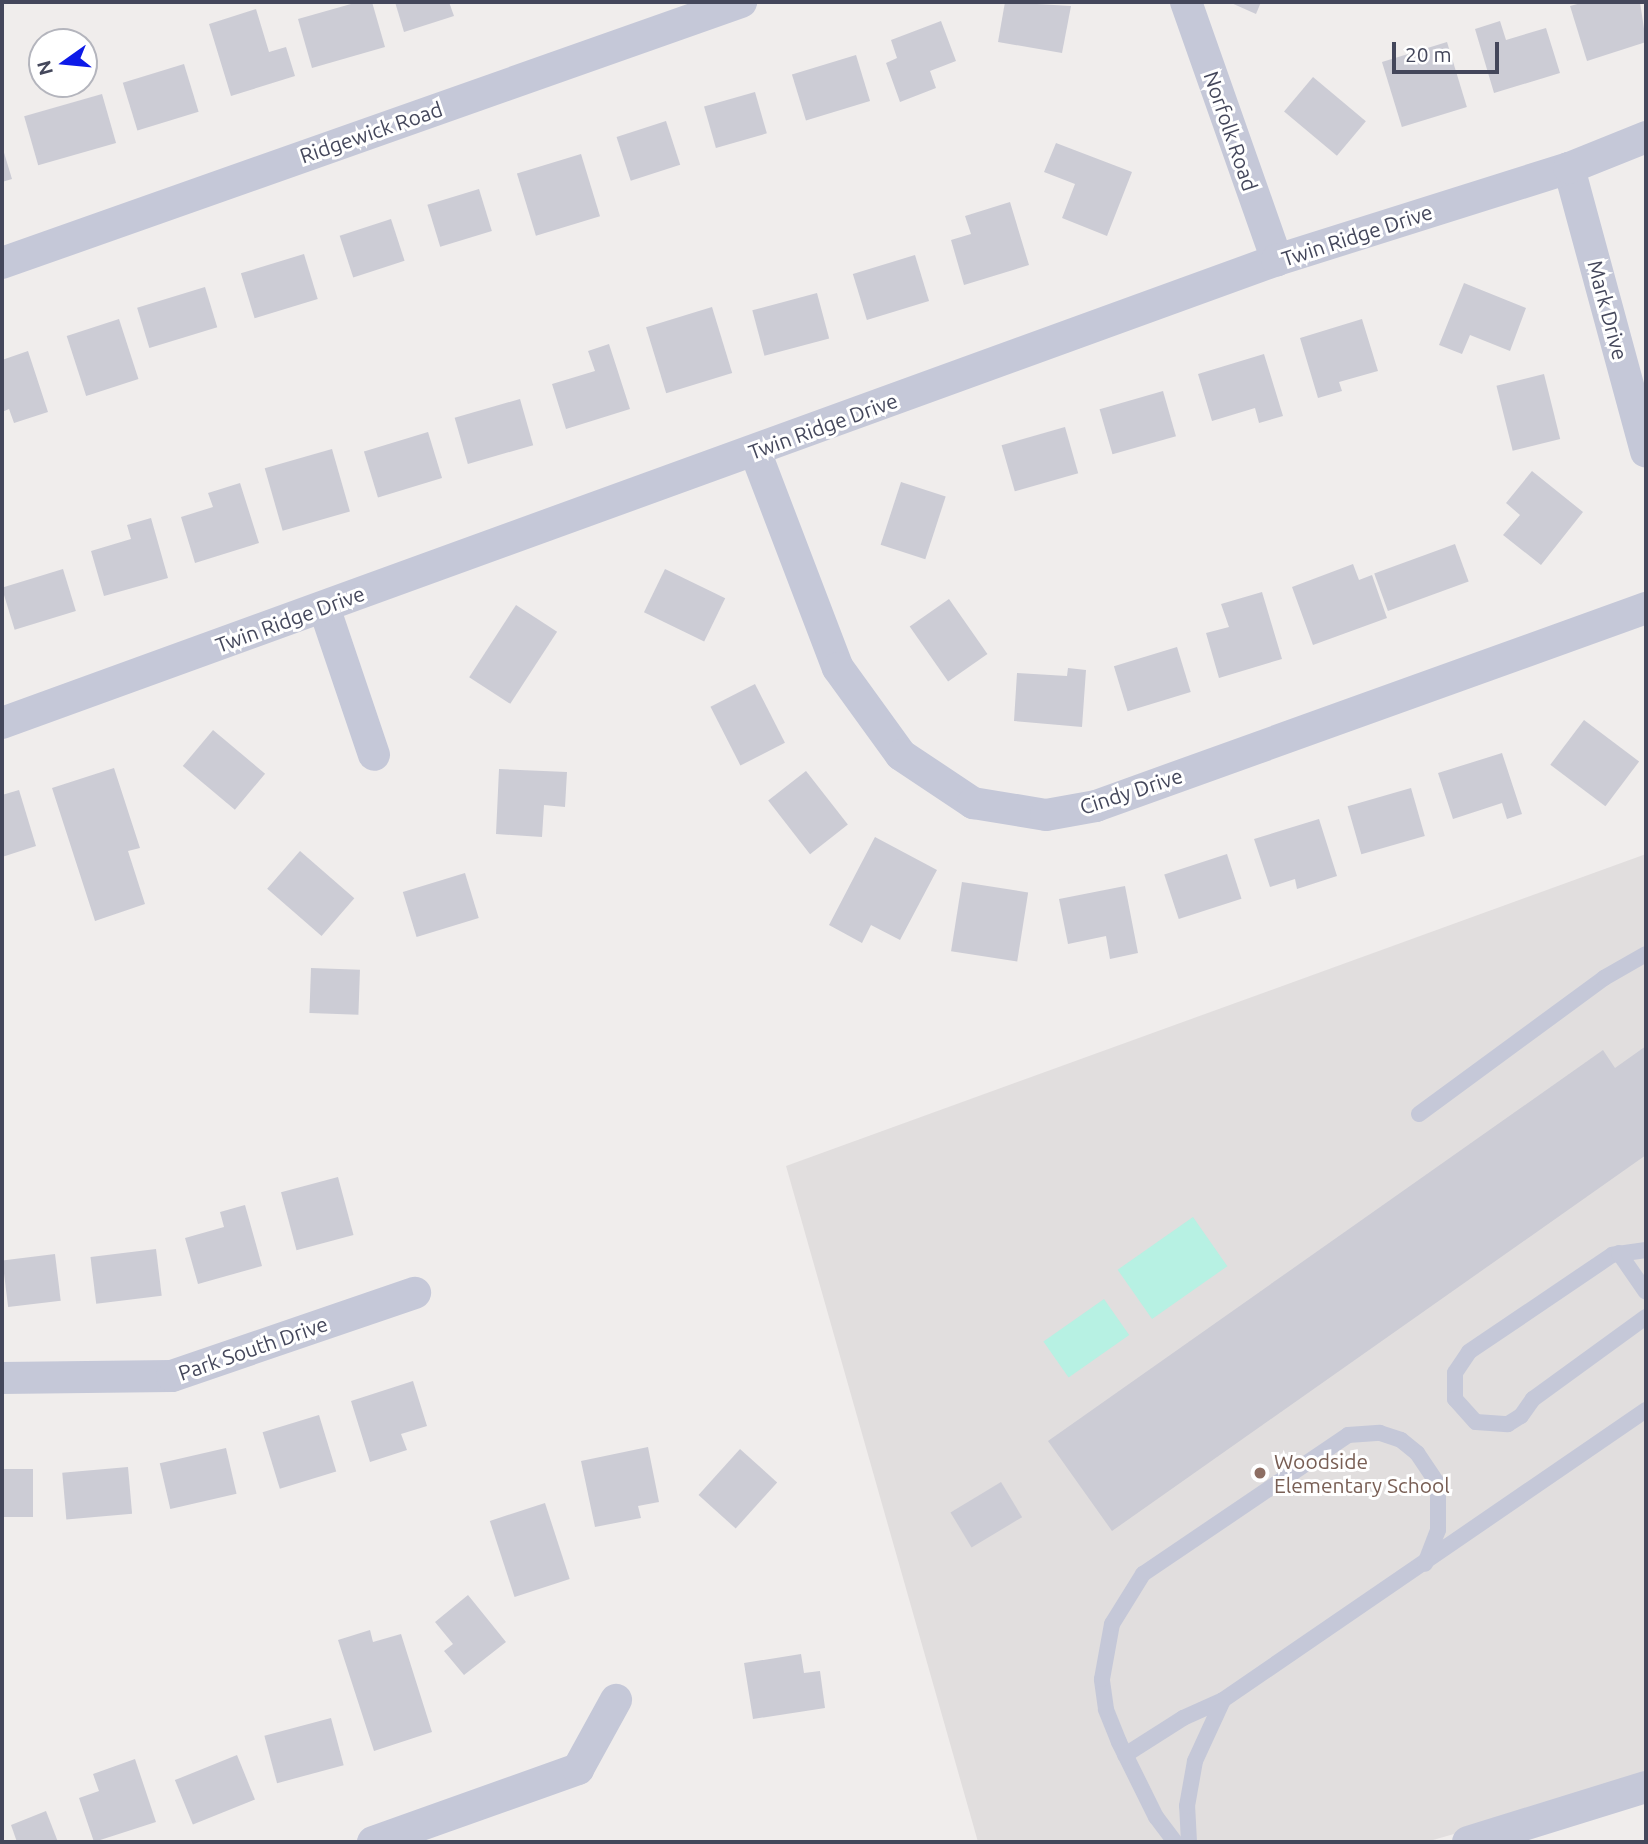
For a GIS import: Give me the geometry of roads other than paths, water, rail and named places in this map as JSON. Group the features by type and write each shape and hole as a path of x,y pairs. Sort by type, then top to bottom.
{"street":[{"name":"Ridgewick Road","path":"2,263 741,2"},
{"name":"Norfolk Road","path":"1186,2 1277,260"},
{"name":"Twin Ridge Drive","path":"2,723 1277,260 1569,168 1646,137"},
{"name":"Mark Drive","path":"1569,168 1646,452"},
{"name":"Cindy Drive","path":"755,451 838,668 901,755 973,803 1046,814 1096,806 1646,608"},
{"path":"324,607 374,755"},
{"name":"Park South Drive","path":"2,1378 172,1376 415,1293"},
{"path":"373,1842 578,1769 617,1700"},
{"path":"1468,1842 1646,1787"}],"lane":[{"path":"1419,1114 1604,978 1646,954"},
{"path":"1646,1250 1619,1252 1465,1356 1455,1373 1455,1399 1476,1422 1508,1424 1523,1414 1533,1399 1646,1317"},
{"path":"1619,1252 1646,1292"},
{"path":"1125,1755 1183,1718 1223,1700 1646,1410"},
{"path":"1175,1842 1156,1817 1125,1755 1106,1709 1102,1679 1112,1624 1143,1574 1348,1435 1380,1433 1401,1440 1430,1468 1438,1484 1441,1509 1425,1564"},
{"path":"1189,1842 1187,1806 1195,1761 1223,1700"}],"place":[{"name":"Woodside Elementary School","path":"1260,1473"}]}
